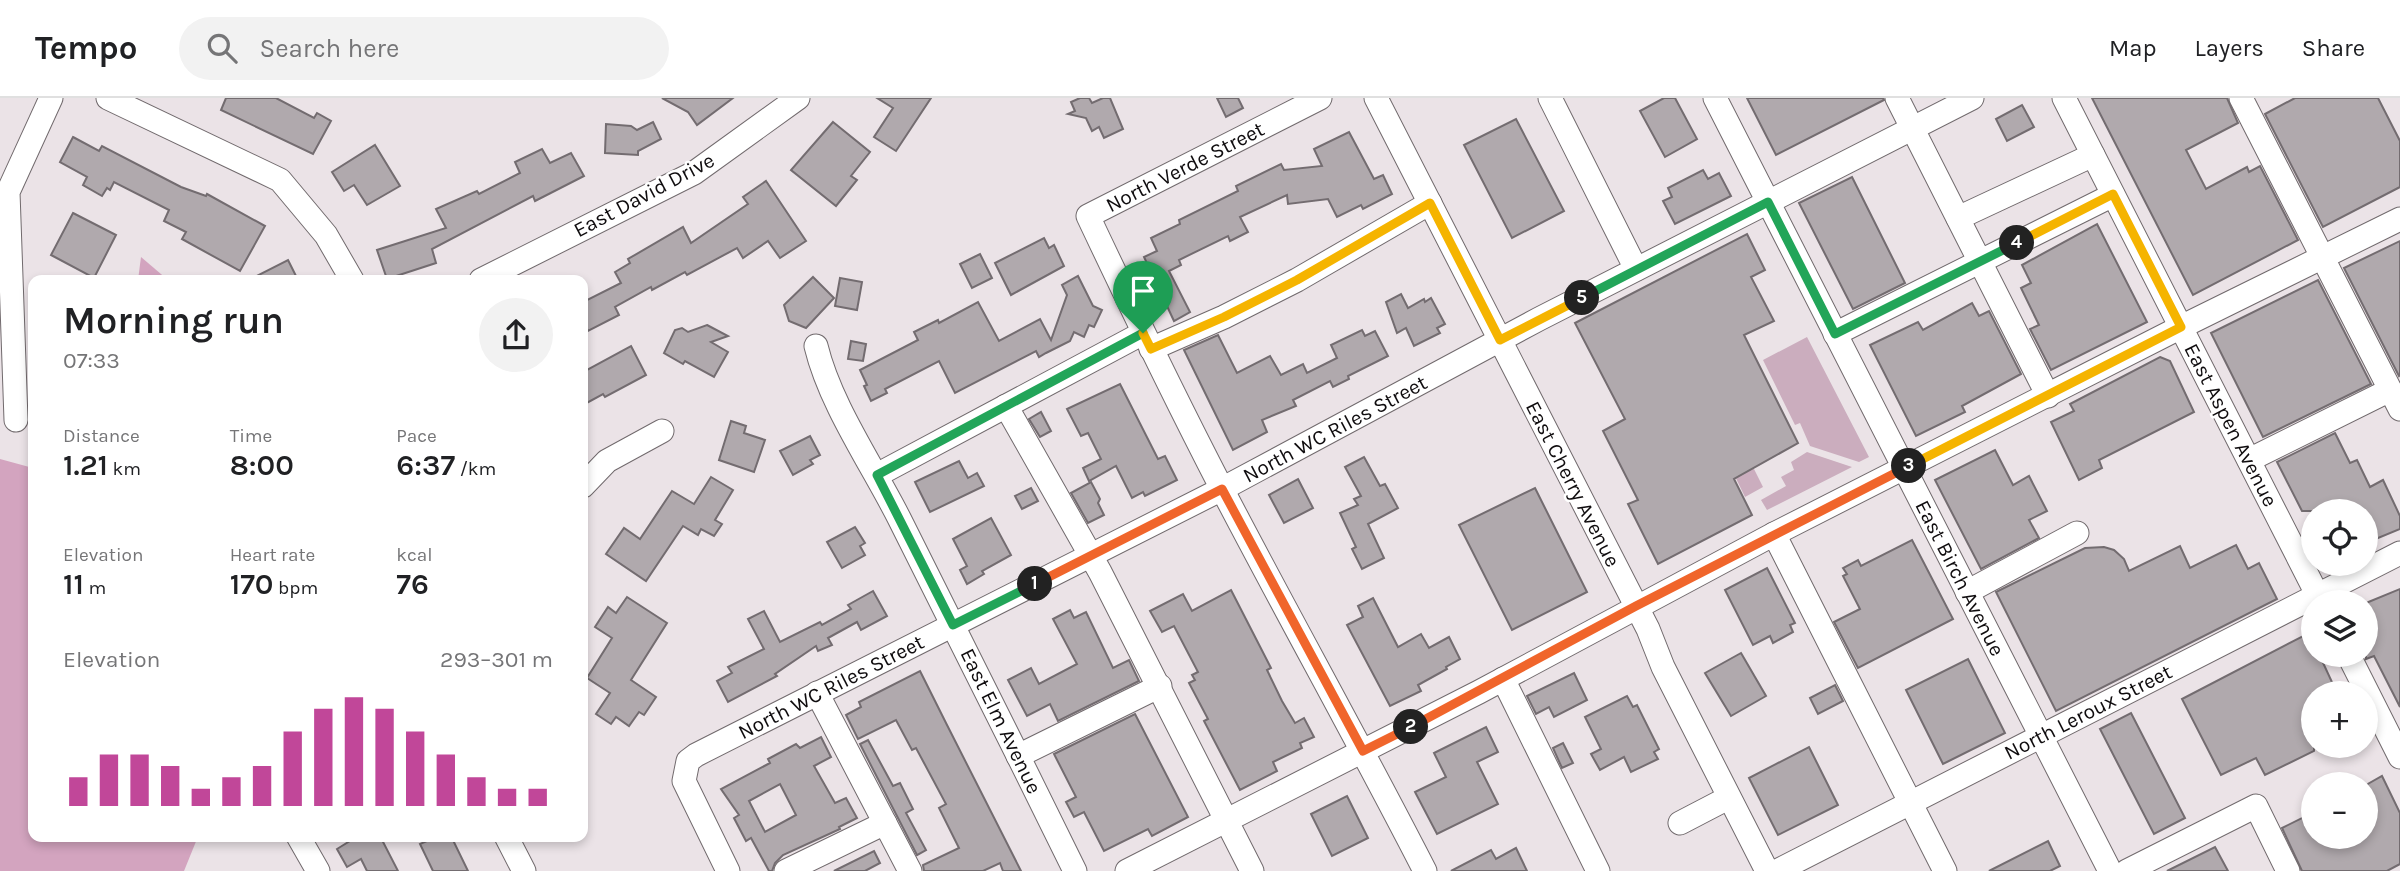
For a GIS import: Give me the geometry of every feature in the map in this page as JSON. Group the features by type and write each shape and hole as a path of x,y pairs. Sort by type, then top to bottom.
{"street":[{"path":"16,420 8,192 51,98"},
{"path":"108,98 280,180 326,234 349,275"},
{"name":"East David Drive","path":"491,275 694,173 798,98"},
{"name":"North Verde Street","path":"1147,341 1088,216 1320,98"},
{"name":"East Cherry Avenue","path":"1376,98 1648,629 1663,667 1767,871"},
{"path":"1550,98 1636,269"},
{"name":"East Birch Avenue","path":"1715,98 2110,871"},
{"path":"1897,98 2048,396"},
{"name":"North WC Riles Street","path":"728,871 684,781 688,761 696,755 1222,489 1636,269 1972,98"},
{"name":"East Aspen Avenue","path":"2064,98 2315,590"},
{"path":"2241,98 2324,256 2395,400 2249,460"},
{"path":"1958,218 2093,155"},
{"path":"1835,334 2113,194"},
{"path":"877,475 1006,406 1147,341 1224,317 1297,280 1430,203"},
{"path":"1127,871 1363,751 1774,534 2400,219"},
{"path":"1147,341 1222,489 1425,871"},
{"name":"East Elm Avenue","path":"817,345 823,372 831,390 877,475 1075,871"},
{"path":"1006,406 1091,555 1252,871"},
{"path":"588,481 607,461 662,431"},
{"path":"1967,592 2077,533"},
{"path":"1774,534 1945,871"},
{"name":"North Leroux Street","path":"2333,590 2400,553"},
{"name":"North Leroux Street","path":"1777,871 2301,607"},
{"path":"2355,667 2400,757"},
{"path":"1503,678 1598,871"},
{"path":"1018,756 1160,686"},
{"path":"817,693 910,871"},
{"path":"1680,823 1728,798"},
{"path":"2127,871 2256,806 2288,871"},
{"path":"786,871 885,823"},
{"path":"301,842 318,871"},
{"path":"509,842 524,871"}],"shaded area":[{"path":"141,257 162,275 139,275"},
{"path":"1807,337 1869,457 1859,462 1810,446 1800,423 1795,425 1763,360"},
{"path":"1807,452 1852,467 1767,510 1761,500 1786,486 1781,477 1794,470 1791,462"},
{"path":"0,459 28,467 28,842 196,842 184,871 0,871"},
{"path":"1753,467 1763,487 1745,497 1731,468"}],"building":[{"path":"226,98 276,98 314,118 317,113 331,121 313,154 221,110"},
{"path":"662,98 733,98 697,125 688,112"},
{"path":"877,98 931,98 896,151 874,137 893,108"},
{"path":"1089,98 1092,103 1110,98 1123,129 1104,138 1099,127 1092,131 1086,118 1068,114 1075,111 1071,102"},
{"path":"1217,98 1238,98 1243,108 1226,117"},
{"path":"1664,98 1675,98 1697,139 1665,157 1640,111"},
{"path":"1747,98 1883,98 1884,100 1776,155"},
{"path":"2092,98 2227,98 2238,123 2186,150 2206,189 2247,167 2249,172 2260,166 2298,240 2193,295"},
{"path":"2295,98 2378,98 2400,141 2400,187 2323,227 2265,114"},
{"path":"2022,105 2034,127 2007,141 1996,119"},
{"path":"1516,119 1564,211 1512,238 1464,145"},
{"path":"653,122 661,139 638,151 638,155 605,153 606,124 631,126 637,130"},
{"path":"833,122 870,152 851,176 857,180 836,206 791,170"},
{"path":"1349,132 1374,179 1383,175 1392,194 1363,209 1361,205 1337,217 1328,199 1288,204 1287,195 1240,217 1248,232 1230,241 1228,236 1179,260 1181,265 1169,271 1190,312 1174,321 1144,257 1157,251 1151,238 1180,224 1179,220 1238,191 1236,186 1281,164 1284,170 1322,166 1314,149"},
{"path":"73,137 99,151 102,146 181,187 206,196 207,194 265,226 240,271 182,239 186,232 164,221 169,210 114,182 110,190 107,188 102,196 83,185 87,177 60,162"},
{"path":"375,145 400,186 367,205 354,185 344,191 332,172"},
{"path":"542,149 550,163 571,153 584,176 535,201 533,196 432,249 436,263 399,275 386,275 377,250 446,228 436,209 477,191 479,194 520,173 515,162"},
{"path":"1703,170 1708,179 1719,173 1731,196 1675,224 1663,201 1672,197 1668,188"},
{"path":"1852,177 1905,283 1853,309 1799,203"},
{"path":"766,181 806,241 780,258 768,241 743,258 737,248 687,275 685,272 652,290 651,287 615,307 619,315 588,331 588,300 621,283 615,272 630,263 628,259 683,227 691,243 748,204 743,197"},
{"path":"73,213 116,235 96,275 88,275 51,255"},
{"path":"2097,224 2147,322 2051,370 2030,329 2039,325 2021,288 2031,283 2022,265"},
{"path":"1747,234 1765,270 1751,277 1774,321 1744,335 1798,443 1734,479 1752,515 1658,564 1628,504 1638,500 1603,431 1625,419 1575,323"},
{"path":"1044,238 1049,248 1054,245 1064,266 1011,295 995,263"},
{"path":"2400,241 2400,375 2399,376 2344,268"},
{"path":"980,254 992,278 972,288 960,264"},
{"path":"288,260 296,275 259,275"},
{"path":"1078,276 1093,306 1102,310 1094,327 1089,325 1084,337 1074,332 1070,341 1039,357 1036,351 955,393 939,361 885,389 887,393 871,401 860,370 918,340 914,332 938,320 939,323 978,302 999,341 1040,319 1051,340 1067,295 1062,285"},
{"path":"813,277 834,298 806,328 789,321 784,305"},
{"path":"840,278 862,282 857,310 835,306"},
{"path":"2318,280 2371,384 2263,437 2211,333"},
{"path":"1401,294 1408,308 1431,298 1445,324 1437,328 1440,333 1414,346 1406,328 1397,333 1386,302"},
{"path":"1972,303 1979,316 1989,311 2021,374 1962,406 1965,412 1916,436 1870,345 1918,322 1923,330"},
{"path":"707,325 728,336 711,342 728,352 714,377 664,353 675,330 682,328 688,332"},
{"path":"1362,330 1365,336 1375,331 1388,356 1348,376 1349,379 1333,387 1330,381 1293,400 1296,406 1262,420 1267,432 1233,450 1184,350 1218,335 1237,373 1270,356 1281,375 1303,364 1307,373 1337,358 1331,345"},
{"path":"851,341 866,344 863,361 848,359"},
{"path":"631,346 646,375 605,397 603,394 588,402 588,369"},
{"path":"2160,357 2170,361 2194,412 2099,460 2102,468 2079,480 2051,422 2074,411 2070,404"},
{"path":"1120,384 1158,459 1165,456 1177,480 1145,496 1143,492 1132,498 1116,466 1089,481 1083,468 1101,459 1088,433 1081,436 1067,409"},
{"path":"1041,412 1051,431 1040,437 1029,419"},
{"path":"731,421 746,426 744,433 765,440 754,472 719,460"},
{"path":"2335,433 2350,463 2357,460 2370,487 2383,480 2400,516 2400,529 2378,538 2378,499 2301,499 2301,509 2277,462"},
{"path":"810,436 820,455 810,460 813,464 793,475 780,451"},
{"path":"1995,450 2013,485 2029,476 2047,511 2029,520 2039,538 1981,569 1935,480"},
{"path":"1364,457 1380,486 1385,484 1398,508 1368,524 1384,558 1362,569 1352,549 1356,547 1340,513 1358,505 1354,499 1361,496 1345,467"},
{"path":"959,461 968,478 977,473 984,486 930,512 915,482"},
{"path":"711,477 733,490 715,520 722,524 714,536 701,529 698,535 683,526 646,581 606,554 624,528 640,539 672,491 694,504"},
{"path":"1298,479 1313,508 1284,523 1269,495"},
{"path":"1091,482 1100,499 1098,503 1104,515 1088,523 1071,493"},
{"path":"1031,488 1038,501 1022,509 1015,496"},
{"path":"1535,488 1587,592 1512,630 1459,525"},
{"path":"991,518 1011,555 982,571 984,574 967,584 960,570 967,566 953,539"},
{"path":"855,527 865,543 860,546 865,555 842,568 827,542"},
{"path":"1912,540 1953,619 1858,668 1834,622 1860,609 1843,576 1847,574 1843,568 1858,560 1861,566"},
{"path":"2236,545 2248,569 2259,563 2277,599 2056,711 1996,592 2085,548 2104,547 2114,550 2124,559 2129,571 2180,546 2190,568"},
{"path":"1767,568 1795,623 1790,625 1793,632 1773,643 1770,636 1753,645 1725,590"},
{"path":"2400,589 2400,707 2378,664 2378,598"},
{"path":"1231,590 1271,668 1267,670 1282,701 1295,723 1304,718 1314,737 1300,743 1302,748 1273,762 1277,771 1240,790 1204,721 1208,719 1189,683 1195,680 1192,675 1198,672 1174,626 1162,632 1150,611 1183,594 1192,611"},
{"path":"873,591 887,616 861,630 857,622 828,638 832,645 818,651 816,646 775,674 777,676 728,702 717,681 732,673 728,667 764,649 748,619 764,611 780,642 820,622 822,625 851,609 848,605"},
{"path":"627,597 667,623 631,680 656,697 644,715 639,712 629,726 616,717 611,724 596,714 610,693 588,679 612,638 595,627 608,607 616,613"},
{"path":"1373,598 1398,647 1421,634 1429,648 1449,637 1460,659 1418,685 1421,691 1390,706 1347,625 1363,617 1358,606"},
{"path":"1070,610 1074,618 1086,612 1113,668 1129,660 1139,681 1058,721 1050,704 1027,716 1008,680 1031,668 1039,684 1077,664 1053,619"},
{"path":"2301,637 2301,667 2325,667 2331,681 2301,681 2301,757 2265,775 2256,758 2221,775 2182,699"},
{"path":"1741,653 1766,696 1731,716 1705,673"},
{"path":"1968,659 2005,733 1943,764 1906,690"},
{"path":"920,671 1021,871 1003,871 1000,863 983,871 924,871 923,865 959,848 939,808 946,804 916,748 912,750 896,720 858,739 846,715 861,707 859,702"},
{"path":"1574,673 1587,700 1554,717 1549,707 1536,714 1527,696"},
{"path":"1835,685 1843,701 1818,714 1810,698"},
{"path":"1627,696 1633,707 1637,705 1659,749 1654,752 1658,759 1631,772 1624,757 1600,770 1591,754 1601,749 1585,717"},
{"path":"2131,713 2185,818 2154,834 2100,729"},
{"path":"1135,714 1188,817 1152,836 1148,829 1104,851 1084,812 1074,817 1066,802 1076,797 1054,754"},
{"path":"1486,727 1498,752 1477,762 1498,804 1437,834 1415,792 1446,777 1434,753"},
{"path":"821,737 831,757 814,766 835,803 846,798 857,818 839,827 840,829 783,855 772,871 769,871 751,838 746,841 734,818 739,815 721,789 770,763 768,759 796,744 800,748","holes":["780,784 796,815 765,832 749,801"]},
{"path":"868,740 893,786 900,783 913,809 906,813 926,850 917,855 860,744"},
{"path":"1563,743 1573,763 1562,768 1553,748"},
{"path":"1809,747 1838,805 1778,835 1749,778"},
{"path":"2382,776 2400,813 2400,864 2387,871 2302,871 2282,828 2301,818 2301,849 2378,849 2378,778"},
{"path":"1347,796 1368,838 1332,856 1311,814"},
{"path":"2048,841 2060,866 2050,871 1989,871"},
{"path":"348,842 383,842 398,871 367,871 361,859 347,867 337,849"},
{"path":"454,842 468,871 433,871 420,844"},
{"path":"2215,847 2228,871 2167,871"},
{"path":"1516,848 1527,871 1451,871 1491,850 1496,859"},
{"path":"874,851 880,863 865,871 834,871"}],"route":[{"path":"2113,194 2181,327 1774,534 1363,751 1222,489 953,625 877,475 1143,333 1151,349 1224,317 1297,280 1430,203 1500,340 1768,202 1835,334 2113,194"}]}
